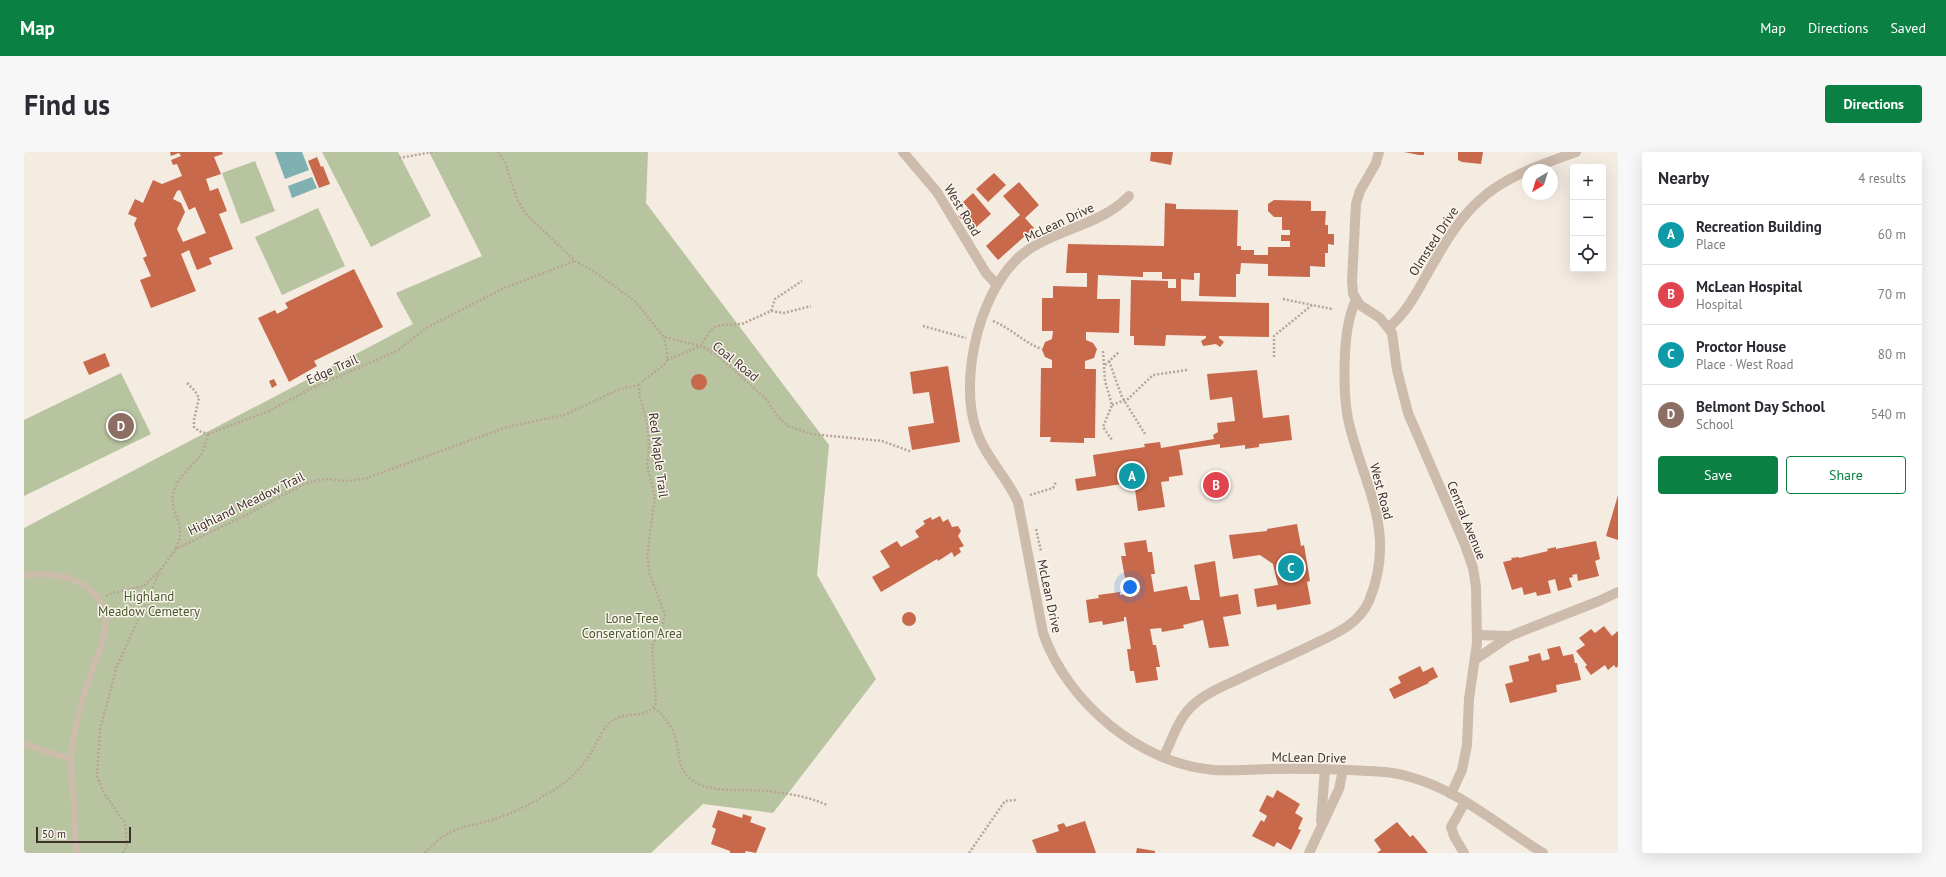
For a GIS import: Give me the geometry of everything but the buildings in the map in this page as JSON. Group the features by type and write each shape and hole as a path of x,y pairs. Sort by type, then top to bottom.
{"street":[{"name":"West Road","path":"903,152 932,184 986,273 997,284"},
{"path":"1379,152 1376,162 1360,191 1356,204 1352,281 1356,300 1389,327"},
{"name":"Olmsted Drive","path":"1389,327 1406,310 1456,225 1482,196 1499,184 1516,175 1576,152"},
{"name":"McLean Drive","path":"1129,196 1096,220 1074,226 1030,248 1019,258 997,284 986,307 972,358 970,378 971,411 977,432 984,447 1018,502 1043,634 1054,660 1087,705 1116,730 1136,743 1164,756 1188,765 1213,770 1325,769 1376,772 1409,776 1451,794 1465,802 1543,853"},
{"name":"West Road","path":"1164,756 1182,718 1197,702 1217,689 1336,634 1359,618 1368,603 1377,568 1380,534 1377,513 1354,439 1346,402 1344,380 1346,344 1351,310 1356,300"},
{"name":"Central Avenue","path":"1389,327 1394,337 1397,370 1408,414 1459,531 1473,568 1476,587 1478,635 1476,659 1469,699 1467,746 1462,770 1451,794"},
{"path":"1476,659 1510,636 1528,627 1599,601 1618,592"},
{"path":"1478,635 1510,636"},
{"path":"1320,828 1325,769"},
{"path":"1309,853 1341,784 1343,770"},
{"path":"1464,853 1454,836 1451,827 1465,802"}],"lane":[{"path":"24,575 42,573 67,578 81,583 91,590 99,600 105,616 104,633 84,696 71,759 74,836 77,853"},
{"path":"24,744 71,759"}],"path":[{"path":"399,158 433,152"},
{"path":"498,152 505,162 517,199 525,213 575,261 595,272 636,302 664,337 667,360"},
{"name":"Edge Trail","path":"208,434 270,411 310,389 397,351 426,328 490,295 575,261"},
{"path":"771,311 775,299 802,281"},
{"path":"1283,299 1332,309"},
{"path":"1274,357 1274,336 1312,305"},
{"path":"639,385 643,379 665,364 667,360 701,346 710,331 715,327 722,325 742,324 771,311 784,313 811,306"},
{"path":"993,320 1009,328 1033,346 1042,350"},
{"path":"923,326 966,338"},
{"name":"Coal Road","path":"664,337 701,346 717,355 767,400 777,416 788,426 811,434 882,441 912,452"},
{"path":"1103,352 1105,381 1112,405 1104,427 1112,440"},
{"path":"1104,365 1119,352"},
{"path":"1109,361 1124,401 1145,434"},
{"path":"1112,405 1124,401 1136,393 1153,375 1187,370"},
{"path":"176,549 182,532 173,504 173,494 177,484 201,454 208,434 199,432 194,427 199,398 195,391 187,383"},
{"name":"Highland Meadow Trail","path":"123,853 127,844 125,823 104,792 97,776 100,729 117,666 161,569 176,549 246,515 304,484 323,479 347,481 364,479 507,427 564,415 620,389 639,385"},
{"name":"Red Maple Trail","path":"639,385 639,393 647,423 649,445 647,465 655,496 647,557 650,575 665,615 665,622 652,646 656,695 654,708"},
{"path":"1030,495 1053,488 1056,482"},
{"path":"1036,530 1041,551"},
{"path":"99,600 112,593 144,586 161,569"},
{"path":"1052,609 1058,624"},
{"path":"425,853 441,837 455,829 505,816 553,791 576,772 592,752 607,725 615,719 640,714 654,708 663,715 670,725 676,738 678,760 685,774 695,783 708,788 765,791 811,798 827,805"},
{"path":"970,853 1005,801 1016,800"}],"green space":[{"path":"322,152 398,152 431,216 371,247"},
{"name":"Lone Tree Conservation Area","path":"429,152 648,152 646,203 829,445 817,575 876,679 773,813 703,804 651,853 24,853 24,528 413,324 396,293 482,256"},
{"path":"255,161 275,211 241,224 222,173"},
{"path":"318,208 345,266 282,295 255,237"},
{"path":"121,373 151,434 24,496 24,420"}],"water":[{"path":"275,152 302,152 309,170 285,179"},
{"path":"312,177 317,188 292,198 288,186"}],"place":[{"name":"Belmont Day School","path":"121,426"},
{"name":"Recreation Building","path":"1132,476"},
{"name":"McLean Hospital","path":"1216,485"},
{"name":"Proctor House","path":"1291,568"}],"park label":[{"name":"Highland Meadow Cemetery","path":"149,604"}]}
